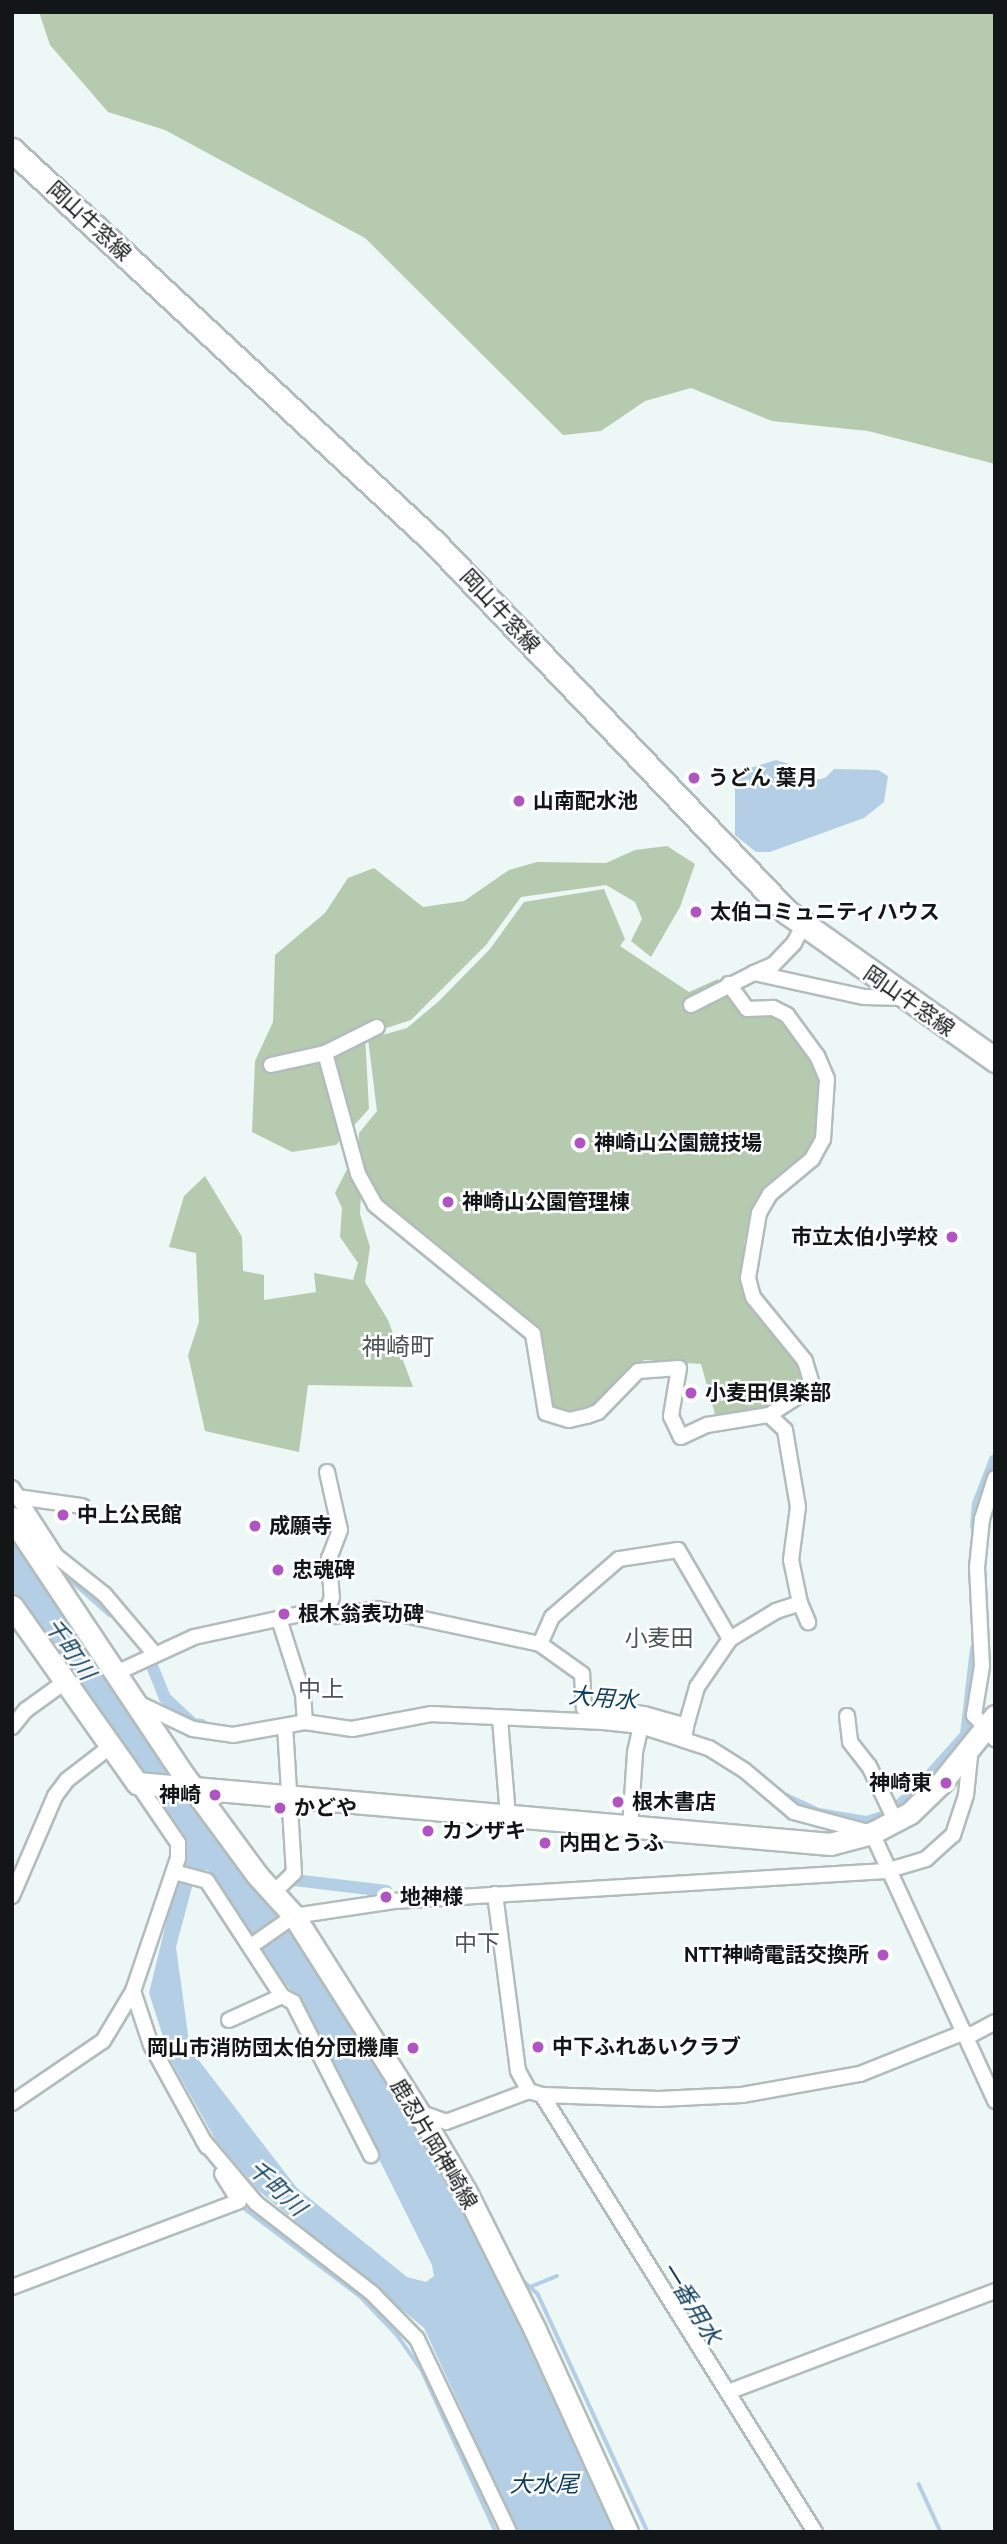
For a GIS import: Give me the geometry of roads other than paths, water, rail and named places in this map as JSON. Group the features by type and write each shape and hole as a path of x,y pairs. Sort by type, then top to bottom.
{"main road":[{"name":"岡山牛窓線","path":"12,150 435,543 803,926 995,1060"},
{"name":"鹿忍片岡神崎線","path":"12,1518 188,1785 273,1892 418,2112 466,2192 627,2532"},
{"path":"12,1606 111,1746 143,1783 188,1785 796,1844 830,1844 872,1833 892,1814 941,1783 986,1732"}],"street":[{"path":"691,1005 729,984 773,965 794,943 803,926"},
{"path":"754,974 847,994 905,998"},
{"path":"325,1053 358,1174 375,1205 533,1334 546,1413 569,1420 598,1412 638,1371 650,1367 679,1368 671,1416 681,1437 707,1425 769,1415 801,1394 811,1381 805,1361 748,1288 757,1226 770,1194 812,1159 823,1139 827,1079 787,1015 773,1009 747,1009 729,984"},
{"path":"271,1065 325,1053 377,1027"},
{"path":"769,1415 785,1430 798,1507 791,1560 800,1603 808,1622"},
{"path":"327,1472 340,1530 329,1558 331,1597 328,1608"},
{"path":"253,1944 291,1918 394,1901 495,1897 886,1871 926,1859 953,1835 986,1732 974,1715 982,1665 977,1567 982,1519 995,1478"},
{"path":"15,1495 82,1506"},
{"path":"15,1495 56,1556 104,1594 153,1652"},
{"path":"540,1644 552,1617 619,1559 678,1550 730,1639"},
{"path":"685,1734 696,1687 730,1639 776,1611 800,1603"},
{"path":"114,1674 153,1652 194,1637 328,1608"},
{"path":"328,1608 335,1616 377,1609 540,1644 582,1674 584,1715"},
{"path":"279,1619 305,1718"},
{"path":"12,1727 26,1710 66,1681"},
{"path":"132,1700 202,1732 233,1735 285,1726 305,1718 352,1730 431,1714 499,1719 584,1715 642,1720 685,1734 737,1766 794,1812 872,1833 886,1871 968,2034 995,2101"},
{"path":"847,1716 850,1742 869,1766 892,1814"},
{"path":"499,1719 508,1816"},
{"path":"630,1828 642,1720"},
{"path":"273,1892 291,1875 285,1726"},
{"path":"12,1896 55,1796 67,1780 111,1746"},
{"path":"12,2103 103,2041 133,1991 177,1873 178,1843 143,1783"},
{"path":"177,1873 207,1881 253,1944 282,1996 293,2001 371,2155"},
{"path":"495,1897 518,2071 536,2093 815,2532"},
{"path":"12,2287 239,2201 151,2045 133,1991"},
{"path":"229,2020 282,1996"},
{"path":"418,2112 446,2122 536,2093 659,2099 742,2095 860,2074 995,2022"},
{"path":"203,2140 256,2203 372,2293 417,2339 509,2532"},
{"path":"728,2392 995,2291"}],"water":[{"path":"776,760 806,769 810,781 825,778 834,769 878,770 888,776 884,802 864,818 770,852 756,852 735,835 735,773"},
{"name":"大水尾","path":"12,1530 289,1919 460,2197 614,2532 518,2532 424,2328 258,2190 215,2139 171,2061 149,1993 186,1841 12,1590","holes":["208,1870 268,1963 300,2001 432,2265 434,2276 426,2282 407,2277 297,2188 190,2049 176,1947 196,1872"]}],"waterway":[{"name":"大用水","path":"976,1526 978,1504 995,1460"},
{"name":"大用水","path":"47,1554 111,1611"},
{"name":"大用水","path":"781,1797 818,1814 867,1822 888,1815 916,1791 966,1735 976,1649"},
{"name":"大用水","path":"146,1651 165,1698 193,1724 202,1725"},
{"path":"290,1866 294,1880 386,1891 390,1899"},
{"path":"240,2205 361,2297 398,2336 422,2370 496,2532"},
{"path":"518,2276 538,2294 648,2532"},
{"path":"530,2287 557,2276"},
{"path":"919,2484 941,2532"}],"place":[{"name":"うどん 葉月","path":"694,778"},
{"name":"山南配水池","path":"519,801"},
{"name":"太伯コミュニティハウス","path":"696,912"},
{"name":"神崎山公園競技場","path":"580,1143"},
{"name":"神崎山公園管理棟","path":"448,1202"},
{"name":"市立太伯小学校","path":"952,1237"},
{"name":"小麦田倶楽部","path":"691,1393"},
{"name":"中上公民館","path":"63,1515"},
{"name":"成願寺","path":"255,1526"},
{"name":"忠魂碑","path":"278,1570"},
{"name":"根木翁表功碑","path":"284,1614"},
{"name":"神崎東","path":"946,1783"},
{"name":"神崎","path":"215,1795"},
{"name":"根木書店","path":"618,1802"},
{"name":"かどや","path":"280,1808"},
{"name":"カンザキ","path":"428,1831"},
{"name":"内田とうふ","path":"545,1843"},
{"name":"地神様","path":"386,1897"},
{"name":"NTT神崎電話交換所","path":"883,1955"},
{"name":"中下ふれあいクラブ","path":"538,2047"},
{"name":"岡山市消防団太伯分団機庫","path":"413,2048"}],"district":[{"name":"神崎町","path":"398,1347"},
{"name":"小麦田","path":"659,1638"},
{"name":"中上","path":"321,1689"},
{"name":"中下","path":"477,1943"}],"water label":[{"name":"千町川","path":"70,1649"},
{"name":"千町川","path":"277,2188"},
{"name":"一番用水","path":"691,2303"}]}
